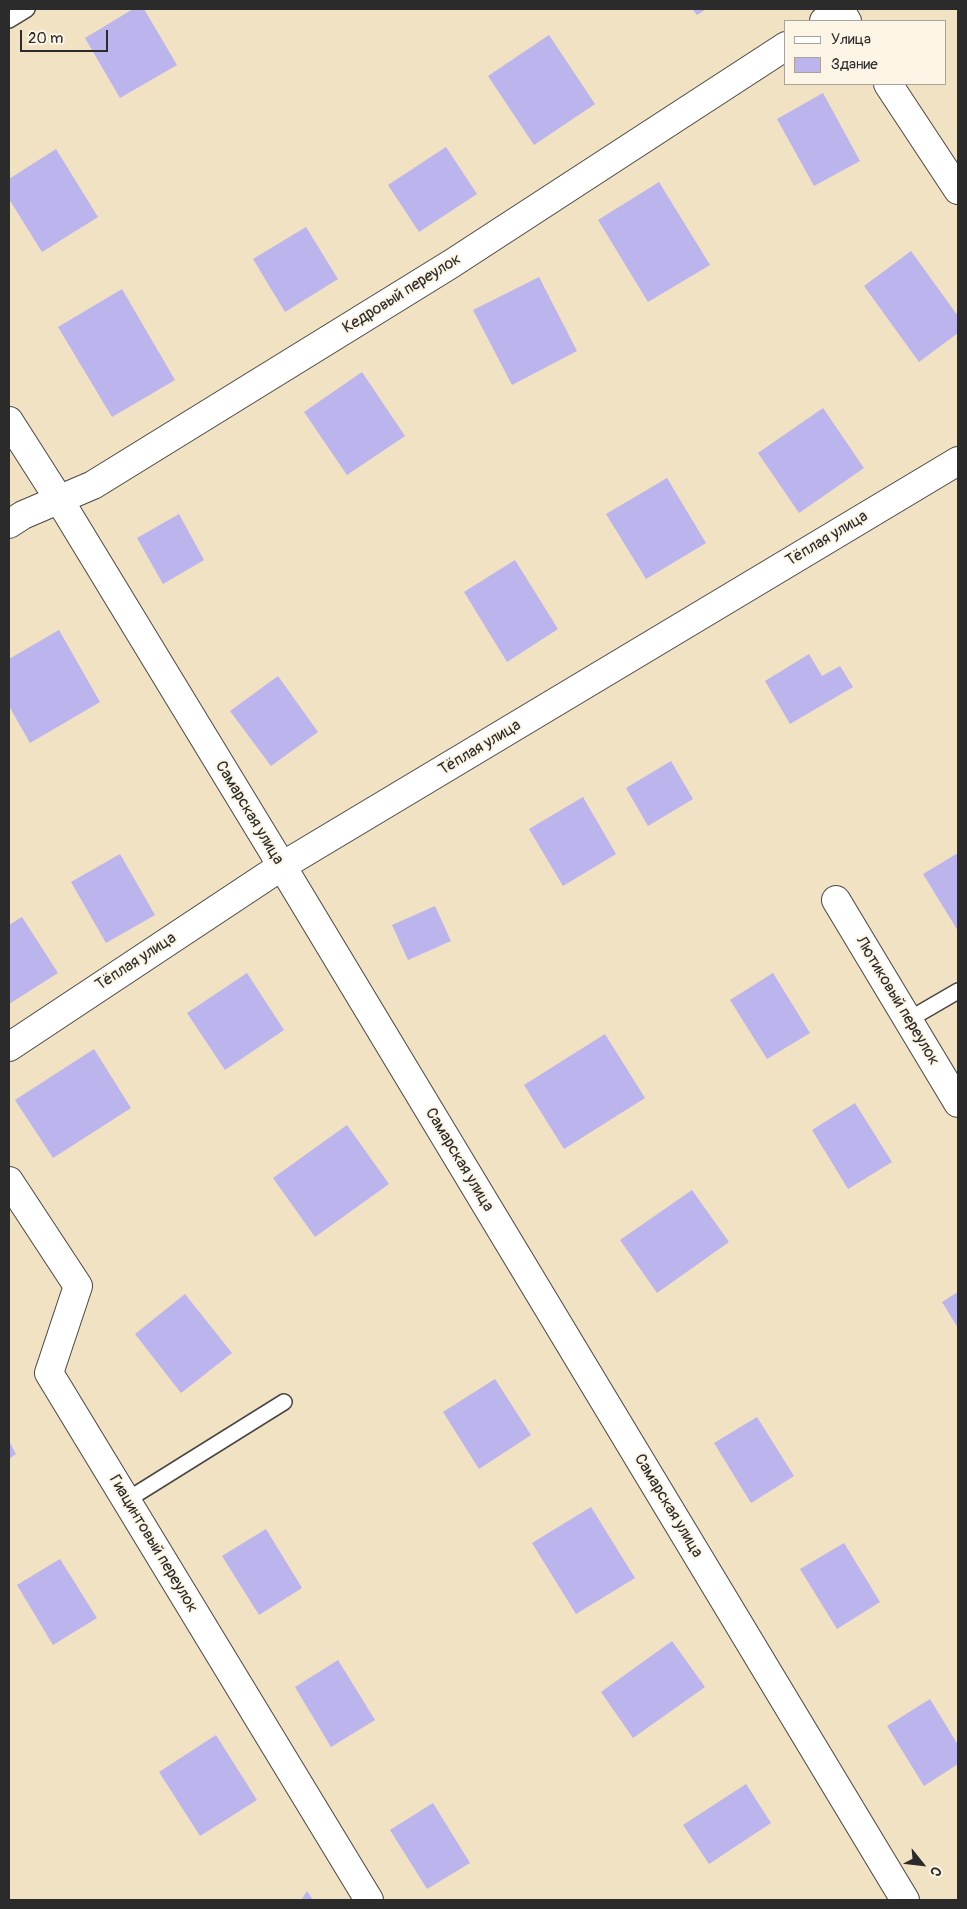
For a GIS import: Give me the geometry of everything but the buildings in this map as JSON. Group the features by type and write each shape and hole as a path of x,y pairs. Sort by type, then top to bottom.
{"street":[{"name":"Кедровый переулок","path":"9,524 23,515 60,501 93,485 451,264 784,47"},
{"path":"889,85 958,190"},
{"name":"Самарская улица","path":"9,421 60,501 282,866 905,1900"},
{"name":"Тёплая улица","path":"9,1047 282,866 958,461"},
{"name":"Лютиковый переулок","path":"836,900 958,1102"},
{"name":"Гиацинтовый переулок","path":"9,1181 78,1286 49,1374 369,1900"}],"lane":[{"path":"9,20 27,9"},
{"path":"908,1020 958,991"},
{"path":"127,1500 284,1402"}]}
